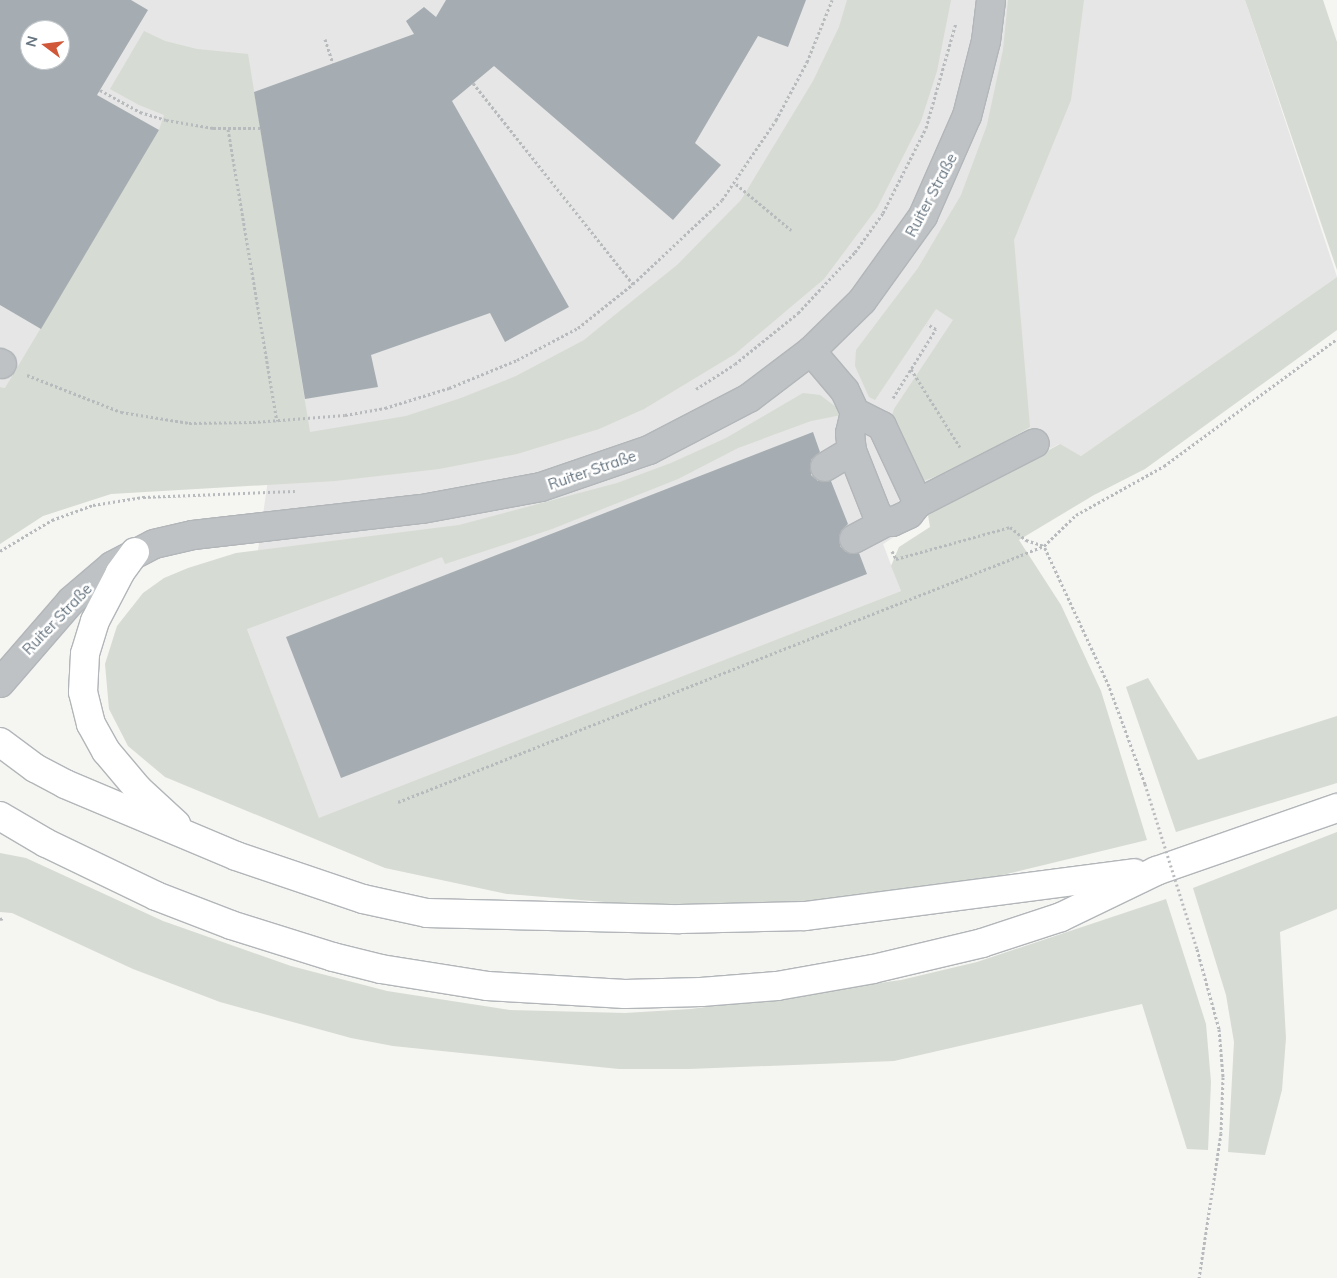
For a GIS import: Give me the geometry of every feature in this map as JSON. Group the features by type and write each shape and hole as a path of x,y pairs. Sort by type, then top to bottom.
{"main road":[{"path":"135,552 120,573 89,637 82,674 86,707 97,738 125,776 169,818 198,840"},
{"path":"0,742 35,768 65,784 275,871 363,899 427,913 461,916 680,919 806,916 1156,871"},
{"path":"0,816 120,880 195,912 265,937 381,969 519,990 701,992 824,979 926,957 1036,926 1156,871 1337,808"}],"street":[{"name":"Ruiter Straße","path":"0,683 71,601 112,566 135,552 193,535 422,509 578,477 649,450 714,419 749,398 812,351 862,301 883,275 923,216 940,184 968,116 978,78 991,0"},
{"path":"812,351 846,391 855,412 850,438 852,450 877,514 888,534"},
{"path":"855,412 882,426 918,503"},
{"path":"854,539 888,534 918,503 1035,443"},
{"path":"825,466 852,450"}],"path":[{"path":"1,364 121,412 189,423 277,421 385,408 449,388 518,360 578,328 632,284 691,231 736,184 807,62 832,0"},
{"path":"688,395 735,364 798,313 828,285 861,244 906,173 926,128 956,19"},
{"path":"325,39 333,63"},
{"path":"473,83 632,284"},
{"path":"100,90 148,115 187,125 228,129 260,128"},
{"path":"228,129 277,421"},
{"path":"736,184 791,230"},
{"path":"892,400 936,329 927,324"},
{"path":"398,802 1044,546 1076,515 1164,466 1337,339"},
{"path":"912,369 976,472"},
{"path":"0,551 52,520 119,500 300,490"},
{"path":"888,534 896,560 1010,526 1026,540 1044,546 1110,686 1145,784 1197,950 1219,1029 1223,1076 1221,1133 1199,1278"}],"shaded area":[{"path":"0,0 1245,0 1337,277 1081,456 1059,444 928,515 883,544 901,591 319,819 247,629 273,444 0,387"},
{"path":"847,0 951,0 937,71 921,121 877,208 824,279 735,354 644,409 599,429 517,454 439,469 335,481 111,494 43,516 0,544 0,387 5,388 159,130 164,115 139,105 110,89 144,31 165,41 197,49 248,54 310,432 406,416 461,398 516,376 584,340 677,265 741,200 813,81 839,27"},
{"path":"1008,0 1084,0 1071,100 1014,240 1030,427 960,468 923,481 913,475 890,422 894,409 953,320 936,309 875,400 869,397 855,366 856,350 918,268 961,195 987,125 1003,50"},
{"path":"1245,0 1323,0 1337,42 1337,270"},
{"path":"1337,277 1337,330 1145,469 1094,495 1019,540 1061,605 1101,691 1147,840 970,883 819,903 641,905 507,894 385,868 165,777 128,746 109,709 105,664 117,626 143,593 164,578 188,568 236,553 459,525 617,483 671,463 726,438 803,393 820,395 836,407 841,415 811,421 738,448 678,479 552,529 445,564 442,557 247,629 319,818 901,591 891,566 899,547 930,527 928,515 1060,444 1081,456"},
{"path":"1148,678 1198,760 1337,716 1337,783 1176,832 1126,687"},
{"path":"1337,832 1337,909 1280,932 1286,1038 1282,1090 1265,1155 1228,1152 1234,1042 1226,995 1193,888"},
{"path":"0,853 26,858 163,921 291,966 387,991 510,1010 625,1013 691,1009 901,980 977,962 1166,899 1206,1024 1211,1082 1208,1150 1187,1149 1142,1004 894,1061 689,1069 619,1069 393,1046 351,1038 220,1002 133,969 12,913 0,912"}],"building":[{"path":"0,0 131,0 148,10 97,95 159,130 41,329 0,305"},
{"path":"446,0 806,0 788,47 758,36 695,143 721,165 673,220 494,66 452,101 569,307 505,342 490,313 371,355 378,387 305,399 254,92 414,34 406,21 424,7 436,17"},
{"path":"813,432 820,452 811,460 811,475 818,481 831,481 848,524 841,531 840,546 846,552 859,553 867,574 341,778 286,637"}]}
